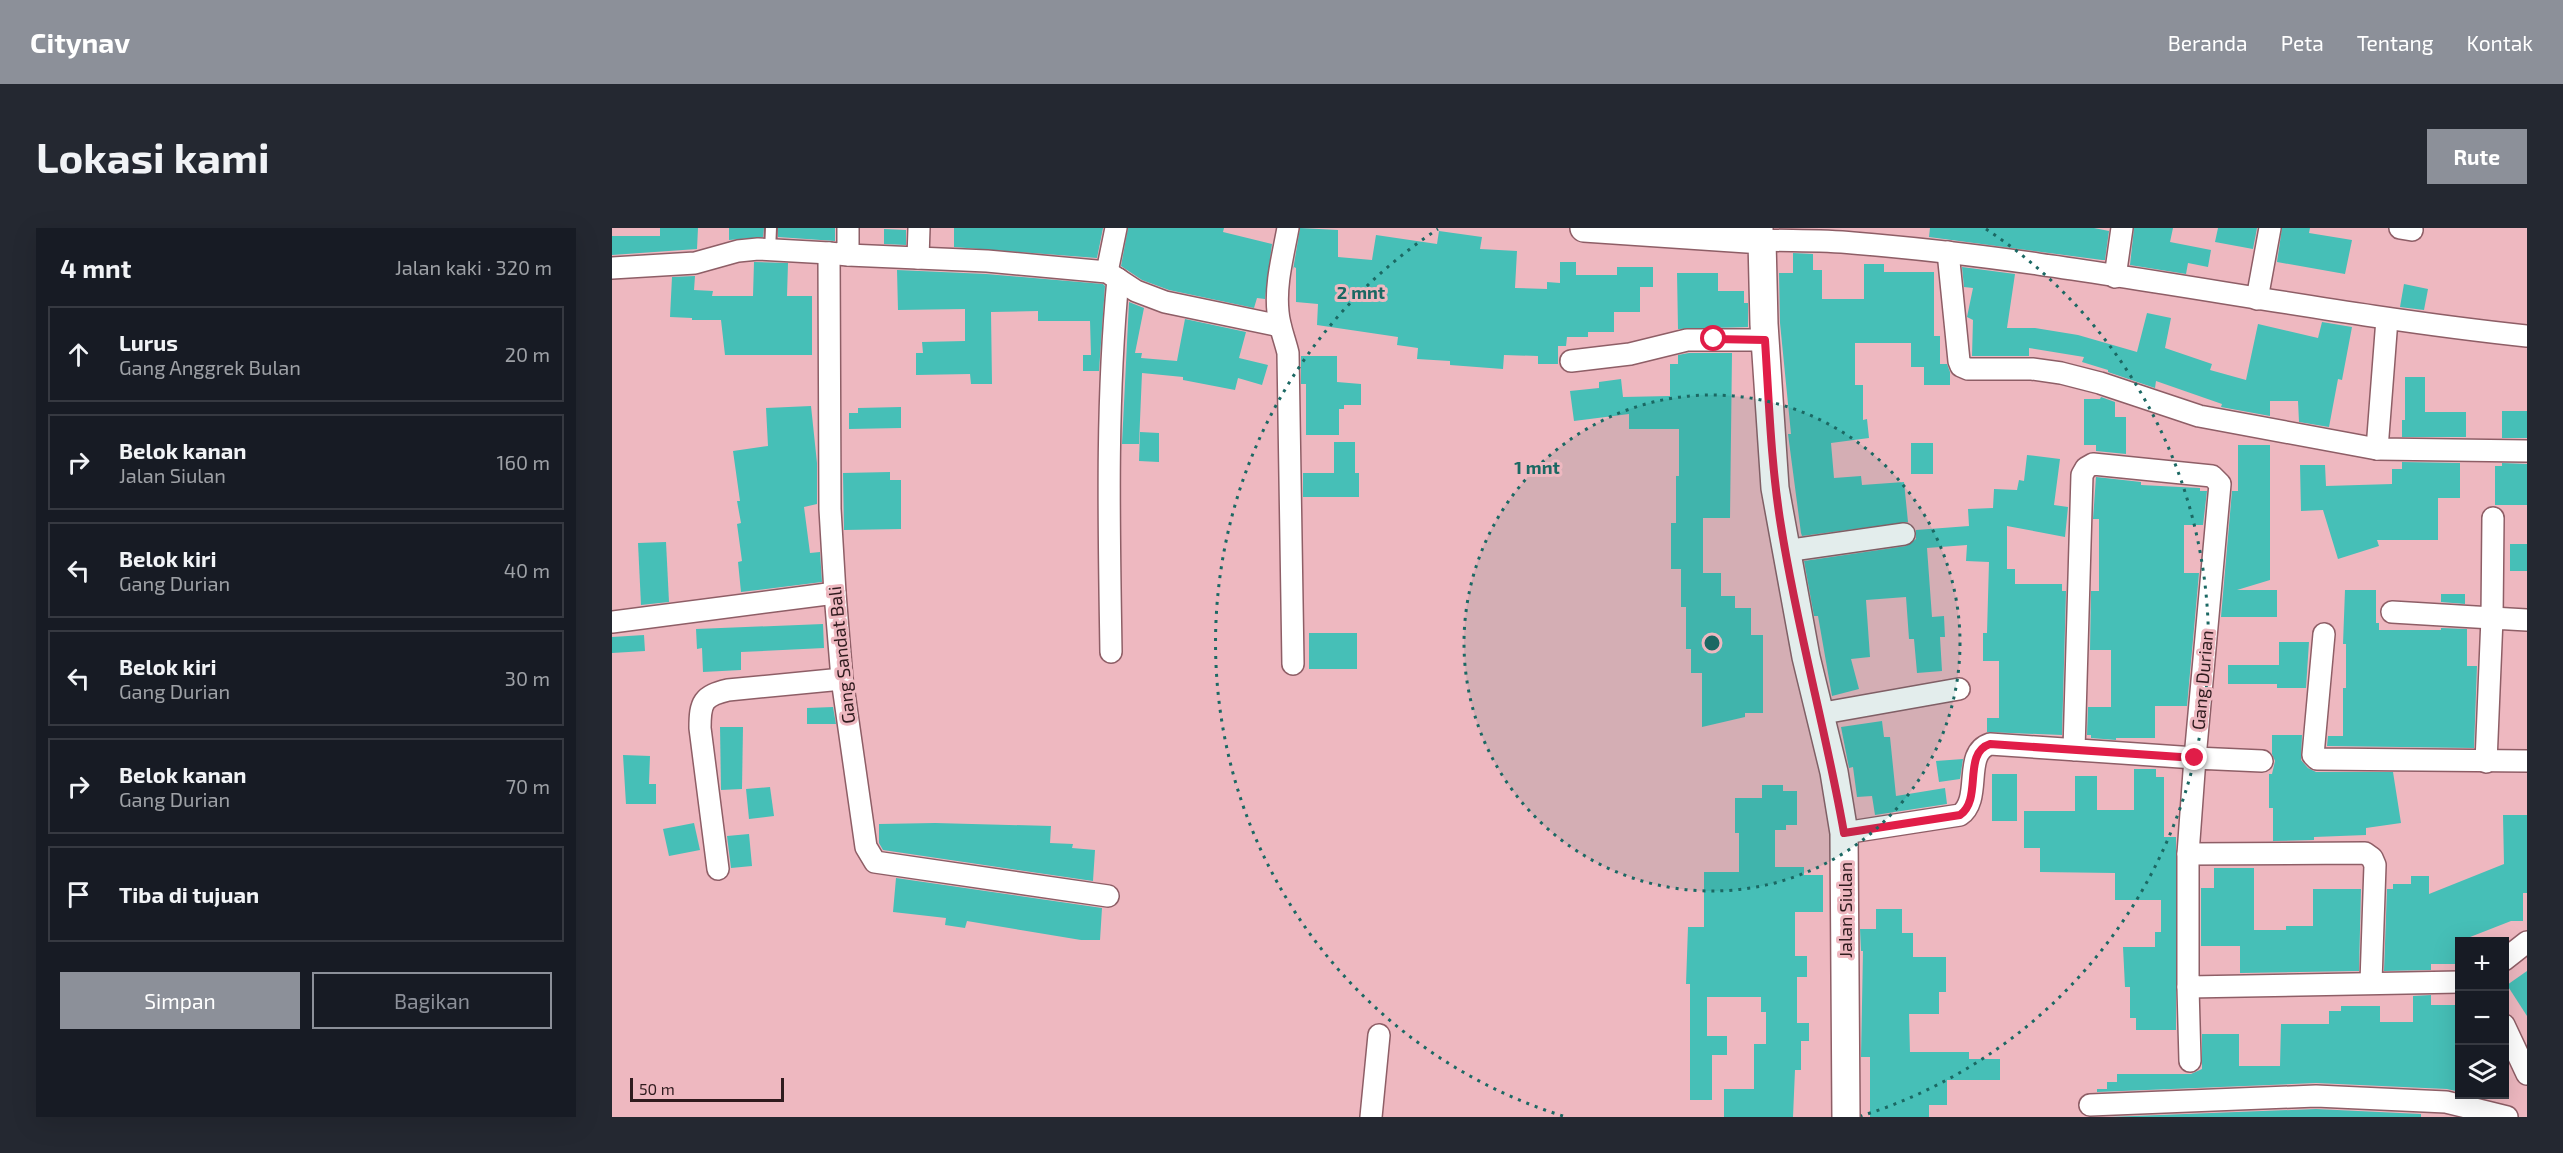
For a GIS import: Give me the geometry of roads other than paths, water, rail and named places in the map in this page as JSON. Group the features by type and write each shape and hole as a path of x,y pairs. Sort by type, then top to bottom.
{"street":[{"name":"Gang Sandat Bali","path":"848,228 838,254 830,509 842,679 866,847 876,862 1108,896"},
{"path":"918,258 919,228"},
{"path":"1111,652 1108,506 1110,370 1116,228"},
{"path":"1288,228 1278,288 1278,314 1288,353 1293,664"},
{"path":"1584,228 1762,234 1948,252 2387,319 2527,336"},
{"path":"2115,277 2121,228"},
{"path":"2258,299 2270,228"},
{"name":"Jalan Siulan","path":"1762,234 1765,340 1775,488 1785,551 1818,714 1834,772 1844,833 1846,1117"},
{"path":"612,268 695,263 738,251 758,249 987,261 1113,276 1136,291 1165,302 1280,326"},
{"path":"1948,252 1961,366 1968,369 2032,369 2061,373 2100,383 2199,416 2377,449 2527,451"},
{"path":"2377,449 2387,319"},
{"path":"1570,361 1630,354 1687,340 1765,340"},
{"name":"Gang Durian","path":"2074,750 2082,475 2086,468 2093,464 2212,476 2220,484 2188,854 2190,1061"},
{"path":"2486,762 2492,618 2493,518"},
{"path":"1785,551 1904,534"},
{"path":"612,622 835,593"},
{"path":"2392,612 2527,620"},
{"path":"2324,634 2313,755 2317,759 2527,761"},
{"path":"718,869 700,728 700,714 705,699 712,694 728,690 842,679"},
{"path":"1818,714 1959,689"},
{"path":"1844,833 1960,815 1967,810 1970,802 1977,753 1982,747 1990,744 2262,761"},
{"path":"2188,854 2364,853 2369,855 2375,866 2371,982"},
{"path":"2509,957 2527,942"},
{"path":"2188,987 2455,982"},
{"path":"2509,1033 2527,1074"},
{"path":"1371,1117 1379,1035"},
{"path":"2090,1105 2316,1096 2446,1102 2507,1117"}],"lane":[{"path":"771,228 771,251"}]}
